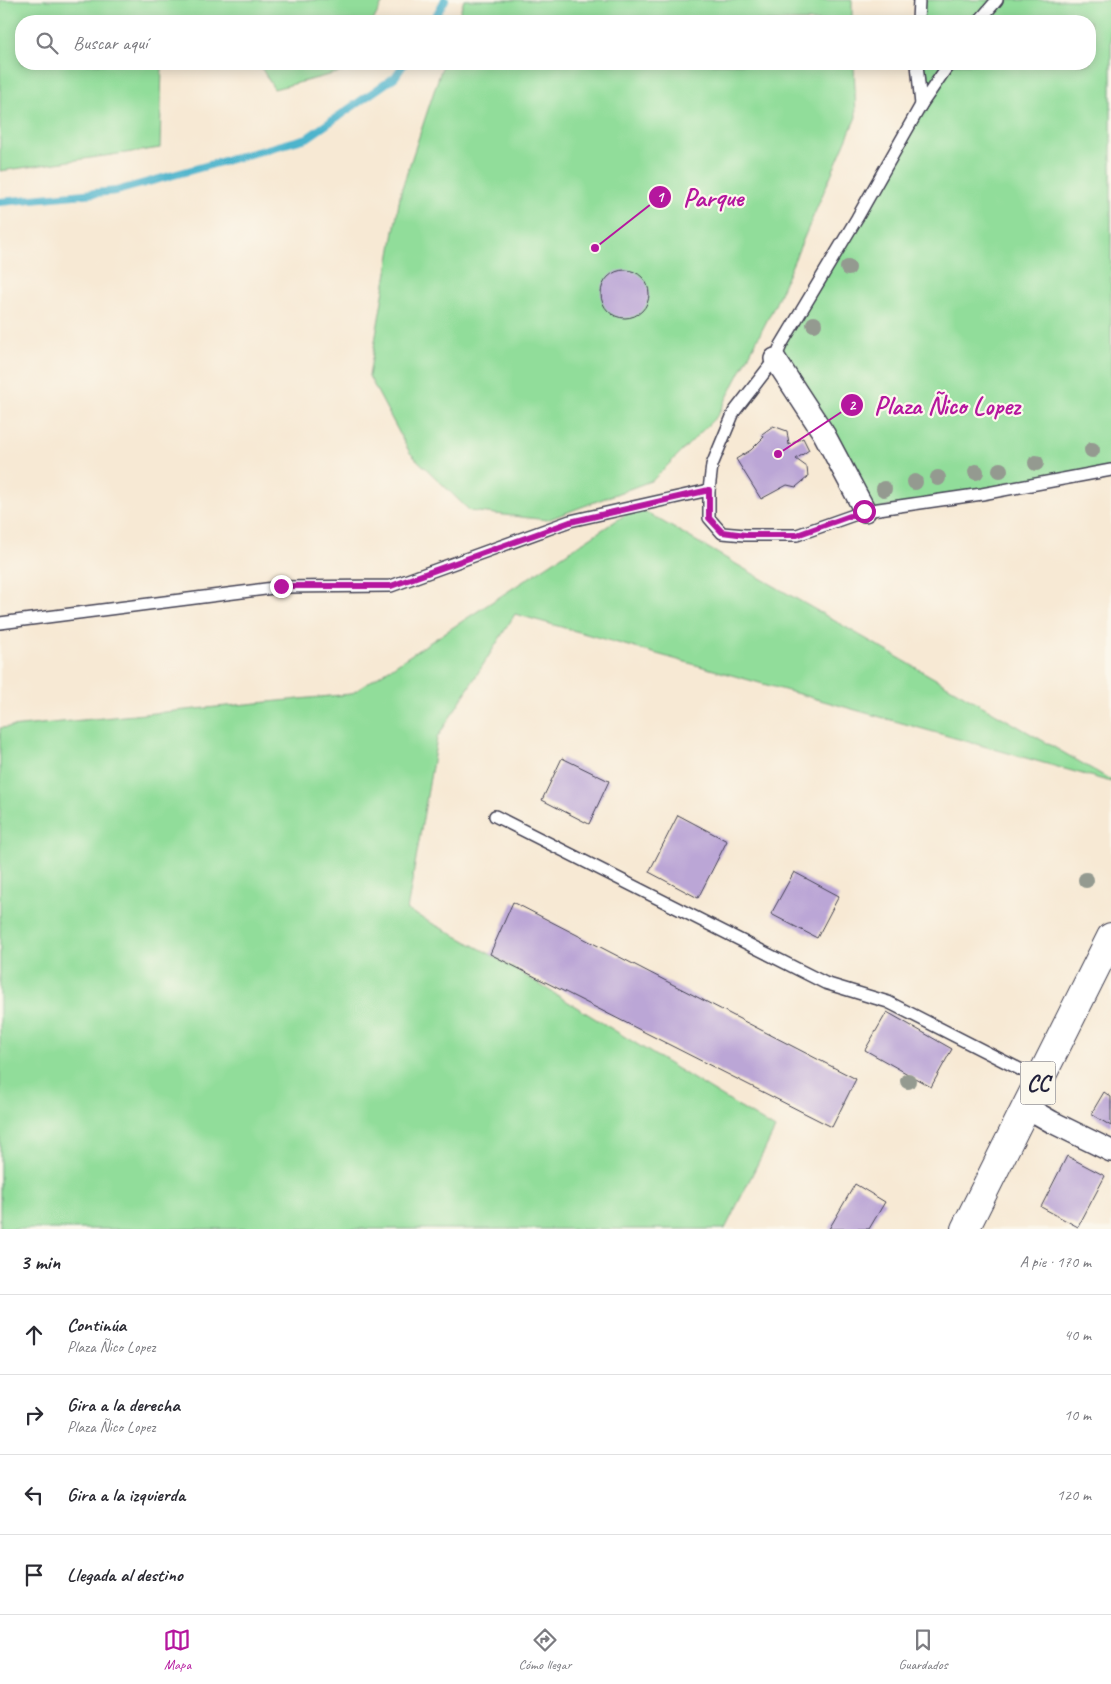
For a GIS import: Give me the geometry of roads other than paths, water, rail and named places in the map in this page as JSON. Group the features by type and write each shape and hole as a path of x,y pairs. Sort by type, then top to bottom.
{"highway":[{"name":"CC","path":"965,1229 1111,937"}],"street":[{"path":"775,359 824,434 864,511"},
{"path":"1026,1107 1111,1151"}],"lane":[{"path":"918,0 918,15"},
{"path":"984,15 997,0"},
{"path":"918,70 921,105"},
{"path":"945,70 921,105 781,345 775,359 734,412 712,465 709,490 709,518 722,532 746,535 797,535 864,511 982,494 1111,470"},
{"path":"0,623 281,586 391,586 570,522 709,490"},
{"path":"495,816 825,983 888,1002 1040,1080"}],"waterway":[{"path":"436,15 445,0"},
{"path":"0,202 116,191 307,138 395,77 400,70"}],"place":[{"name":"Parque","path":"595,248"},
{"name":"Plaza Ñico Lopez","path":"778,454"}]}
